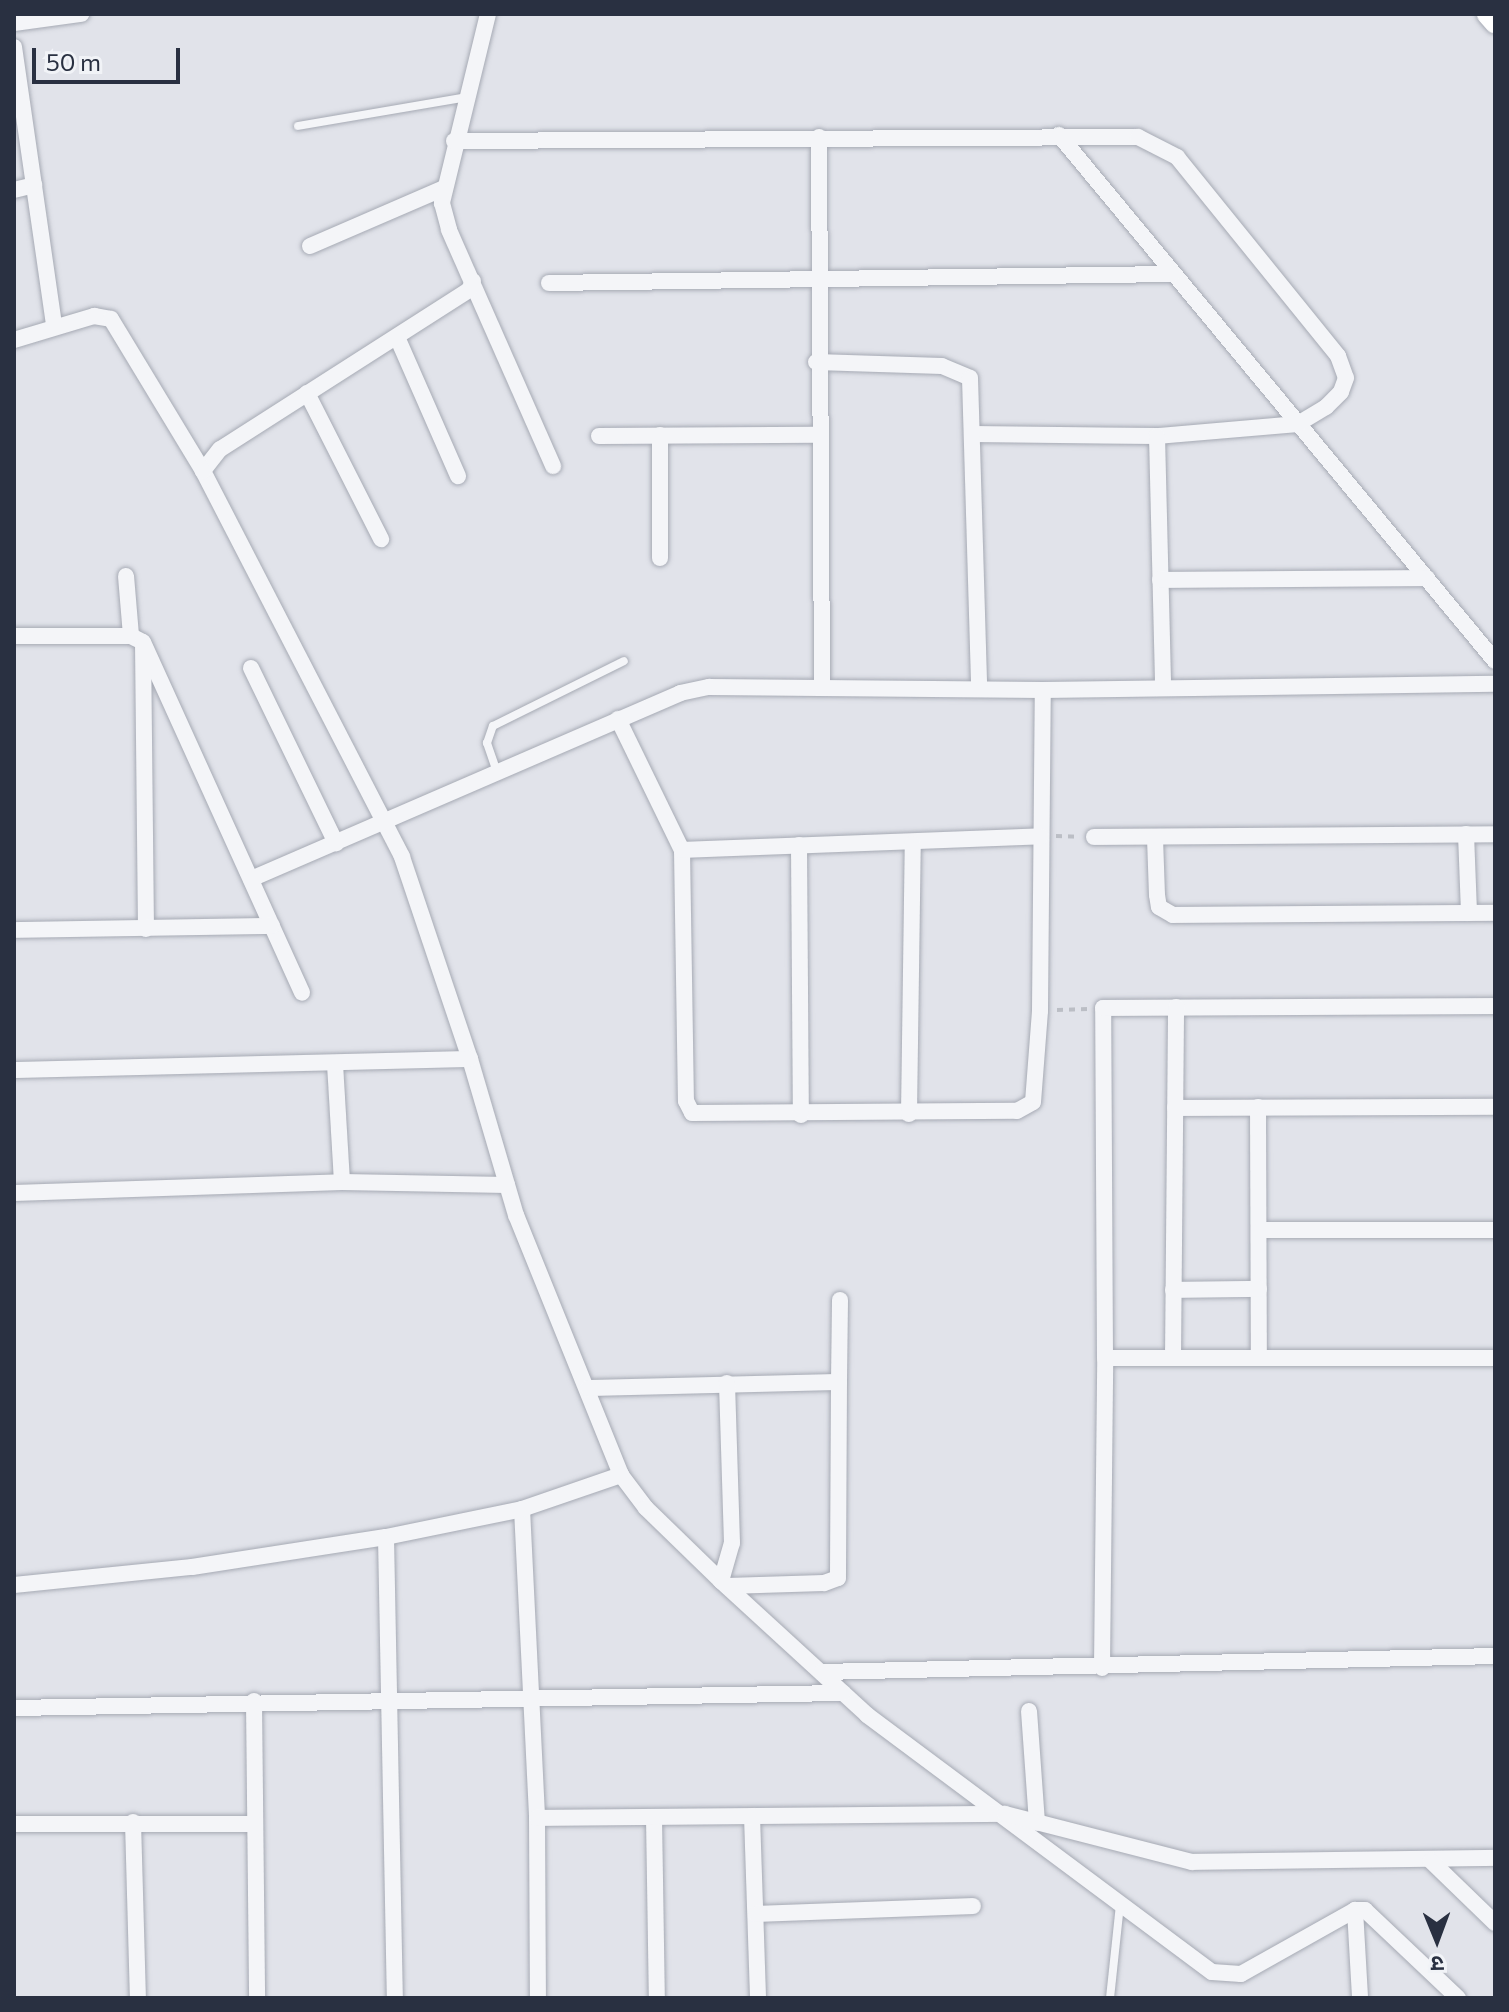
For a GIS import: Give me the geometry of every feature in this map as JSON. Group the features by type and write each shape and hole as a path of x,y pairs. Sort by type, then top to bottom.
{"main road":[{"path":"1488,14 1495,22"}],"street":[{"path":"14,23 81,14"},
{"path":"488,14 442,189 449,230 553,466"},
{"path":"14,47 54,325"},
{"path":"454,141 1059,135 1138,137 1177,157 1344,369 1341,392 1298,424 1157,436 972,434"},
{"path":"1059,135 1495,661"},
{"path":"819,137 816,362 822,687"},
{"path":"14,190 34,185"},
{"path":"310,246 442,189"},
{"path":"549,283 1173,274"},
{"path":"203,471 220,449 469,290 473,281"},
{"path":"14,340 54,325 94,316 111,319 203,471 387,821 470,1059 507,1185 621,1475 646,1508 843,1693 1212,1972 1231,1978 1355,1910 1370,1913 1458,1998"},
{"path":"397,337 458,476"},
{"path":"816,362 942,366 964,373 974,387 972,434 979,689"},
{"path":"307,393 381,539"},
{"path":"660,435 660,558"},
{"path":"599,436 817,435"},
{"path":"1157,436 1163,688"},
{"path":"126,576 137,639 146,929"},
{"path":"1160,580 1427,578"},
{"path":"14,636 137,639"},
{"path":"137,639 302,993"},
{"path":"251,668 336,843"},
{"path":"251,879 680,693 709,687 1043,690 1495,684"},
{"path":"618,719 682,850 689,1110 698,1115 801,1115 1028,1108 1035,1091 1040,1011 1043,690"},
{"path":"1466,834 1469,913"},
{"path":"1094,837 1495,834"},
{"path":"682,850 913,844 1041,836"},
{"path":"1155,838 1159,907 1173,915 1495,913"},
{"path":"909,1114 913,844"},
{"path":"799,845 801,1115"},
{"path":"14,930 272,926"},
{"path":"1102,1668 1105,1358 1103,1008 1495,1006"},
{"path":"1173,1358 1176,1007"},
{"path":"14,1070 470,1059"},
{"path":"335,1064 342,1182"},
{"path":"1258,1107 1262,1230 1259,1355"},
{"path":"1175,1108 1495,1107"},
{"path":"14,1193 342,1182 507,1185"},
{"path":"1262,1230 1495,1230"},
{"path":"1173,1290 1259,1289"},
{"path":"724,1584 824,1583 838,1578 840,1300"},
{"path":"1105,1358 1259,1355 1495,1358"},
{"path":"588,1388 839,1382"},
{"path":"724,1584 732,1543 727,1383"},
{"path":"14,1585 192,1567 386,1537 522,1509 621,1475"},
{"path":"522,1509 537,1818 538,1998"},
{"path":"386,1537 395,1998"},
{"path":"822,1672 1102,1668 1495,1656"},
{"path":"14,1708 390,1698 843,1693"},
{"path":"254,1701 257,1998"},
{"path":"1029,1711 1037,1823"},
{"path":"537,1818 1005,1814 1192,1862 1495,1858"},
{"path":"752,1816 758,1998"},
{"path":"654,1817 657,1998"},
{"path":"133,1822 138,1998"},
{"path":"14,1824 254,1824"},
{"path":"1431,1861 1495,1923"},
{"path":"756,1914 973,1906"},
{"path":"1355,1910 1360,1998"}],"lane":[{"path":"298,126 467,97"},
{"path":"497,773 487,743 493,726 624,661"},
{"path":"1110,1998 1120,1905"}],"path":[{"path":"1041,836 1094,837"},
{"path":"1040,1011 1103,1008"}]}
